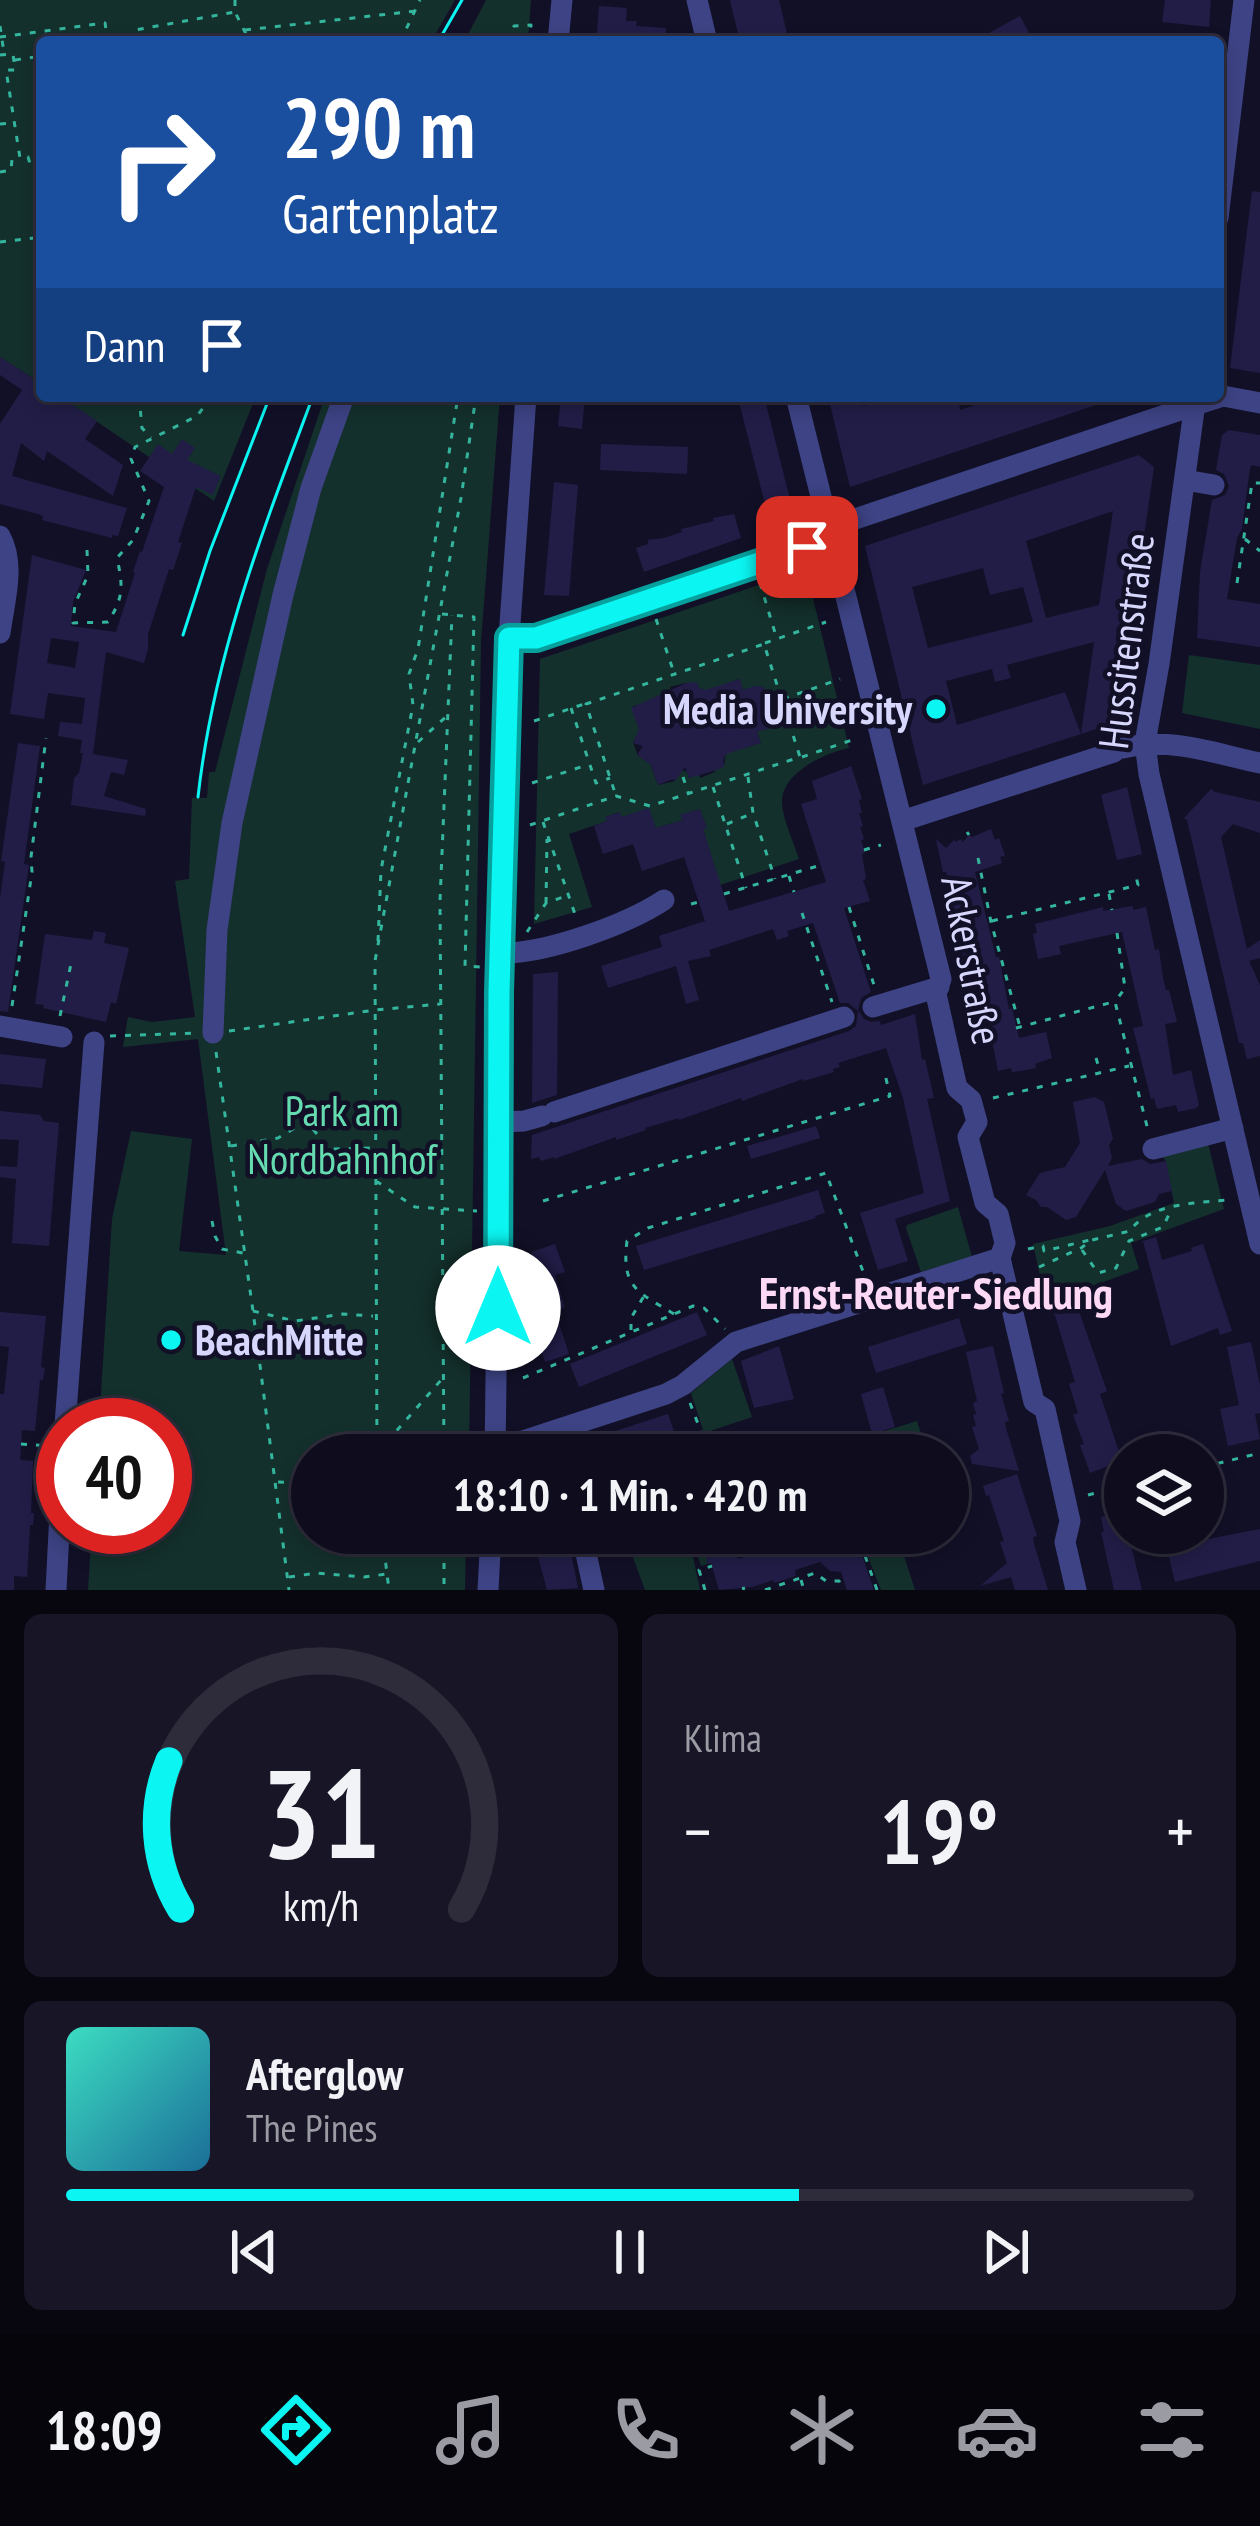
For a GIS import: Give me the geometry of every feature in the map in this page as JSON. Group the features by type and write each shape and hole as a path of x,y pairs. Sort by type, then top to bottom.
{"street":[{"path":"559,36 562,0"},
{"path":"697,0 706,36"},
{"path":"1224,168 1244,0"},
{"path":"1224,396 1260,403"},
{"path":"213,1033 217,930 232,823 294,552 342,402"},
{"path":"495,1434 509,638 526,402"},
{"name":"Ackerstraße","path":"798,402 941,979 936,994 958,1091 972,1103 977,1122 968,1137 985,1203 998,1214 1005,1243 1000,1258 1034,1402 1045,1409 1077,1498 1065,1542 1076,1590"},
{"path":"509,638 536,638 802,548 853,520 1190,402"},
{"name":"Hussitenstraße","path":"1196,402 1160,664 1127,748 1149,774 1233,1128 1252,1178 1260,1244"},
{"path":"1185,481 1214,485"},
{"path":"0,633 9,567 3,542"},
{"path":"902,821 1127,748 1174,743 1260,763"},
{"path":"500,961 646,913 664,900"},
{"path":"876,1006 938,987"},
{"path":"6,1017 61,1026"},
{"path":"499,1122 548,1114 841,1018"},
{"path":"66,1398 94,1042"},
{"path":"1153,1149 1233,1128"},
{"path":"544,1434 666,1394 736,1342 1000,1258"},
{"path":"56,1554 56,1590"},
{"path":"488,1590 490,1554"},
{"path":"586,1554 594,1590"}],"path":[{"path":"235,0 235,12 248,36"},
{"path":"403,36 420,0"},
{"path":"245,29 416,11"},
{"path":"136,36 136,30 235,12"},
{"path":"1,37 105,23 107,36"},
{"path":"512,36 518,24 531,25 530,36"},
{"path":"0,26 2,55 13,54 14,60 15,70 3,71 20,158"},
{"path":"14,60 36,57"},
{"path":"0,124 14,122"},
{"path":"0,172 11,170 12,159 28,157 31,167 36,167"},
{"path":"0,242 36,238"},
{"path":"140,402 142,428 151,438"},
{"path":"87,550 88,575 73,622 108,622 123,586 117,558 134,540 149,501 131,459 136,447 197,416 208,402"},
{"path":"377,1434 375,1010 381,870 413,705 409,674 418,649 457,402"},
{"path":"378,949 475,402"},
{"path":"1237,583 1249,491 1252,482 1260,484"},
{"path":"1243,538 1260,550"},
{"path":"760,583 777,638"},
{"path":"440,614 474,616 465,967 500,961"},
{"path":"444,1434 440,901 452,615"},
{"path":"656,617 675,674"},
{"path":"534,721 826,622"},
{"path":"764,644 800,757"},
{"path":"782,700 840,679"},
{"path":"586,704 616,796"},
{"path":"571,708 596,783 610,778"},
{"path":"416,743 448,716"},
{"path":"6,1017 32,872 46,738"},
{"path":"530,825 616,796 650,806 855,740"},
{"path":"532,783 590,764"},
{"path":"748,774 753,813 775,879"},
{"path":"682,777 688,794"},
{"path":"603,780 609,799"},
{"path":"712,786 746,888"},
{"path":"725,824 753,813"},
{"path":"543,820 576,916"},
{"path":"527,932 545,903 548,835"},
{"path":"864,850 881,845"},
{"path":"978,858 1018,1027 1115,1002 1125,988 1118,933"},
{"path":"724,894 821,865"},
{"path":"789,875 794,892"},
{"path":"991,922 1138,885 1136,877"},
{"path":"1108,892 1112,910"},
{"path":"545,903 568,896"},
{"path":"691,904 699,902"},
{"path":"849,907 876,1006"},
{"path":"802,913 841,1018"},
{"path":"61,1026 72,959"},
{"path":"1115,1002 1153,1149"},
{"path":"127,1035 213,1033 442,1004"},
{"path":"213,1033 289,1590"},
{"path":"976,1038 992,1034"},
{"path":"1096,1058 1100,1073"},
{"path":"972,1103 1131,1066"},
{"path":"544,1201 890,1096 885,1074"},
{"path":"231,1146 278,1138 303,1123 329,1149 374,1148"},
{"path":"674,1314 630,1283 624,1264 627,1241 648,1228 826,1173 874,1298"},
{"path":"376,1181 415,1208 479,1211"},
{"path":"1028,1249 1043,1246 1044,1251 1130,1231 1137,1220 1173,1207 1228,1200"},
{"path":"1081,1248 1098,1274 1116,1268 1129,1241 1163,1227 1173,1207"},
{"path":"212,1221 222,1249 245,1253"},
{"path":"1130,1231 1133,1239"},
{"path":"1039,1268 1092,1240"},
{"path":"632,1332 631,1318 644,1296"},
{"path":"523,1378 694,1306 704,1307 736,1342"},
{"path":"254,1311 295,1321 343,1314 375,1316"},
{"path":"395,1434 444,1378"},
{"path":"683,1384 702,1434"},
{"path":"21,1444 36,1447"},
{"path":"1224,1462 1260,1453"},
{"path":"274,1481 291,1482"},
{"path":"1077,1498 1104,1491"},
{"path":"385,1554 389,1590"},
{"path":"444,1554 444,1590"},
{"path":"864,1554 877,1590"},
{"path":"705,1590 699,1570 712,1566"},
{"path":"765,1590 825,1571 829,1590"},
{"path":"287,1578 317,1573 387,1574"},
{"path":"815,1573 825,1581 839,1581"},
{"path":"836,1574 842,1590"},
{"path":"800,1578 804,1590"}],"green space":[{"path":"0,0 455,0 434,36 36,36 36,380 0,357"},
{"path":"486,0 531,0 528,36 467,36"},
{"path":"68,402 254,402 214,501"},
{"name":"Park am Nordbahnhof","path":"323,402 500,402 481,642 469,1434 291,1434 291,1554 466,1554 465,1590 88,1590 90,1554 192,1554 192,1398 101,1398 112,1219 131,1131 192,1139 179,1251 226,1255 198,1039 123,1047 128,1017 152,1022 195,1017 175,881 189,879 192,798 207,798 209,772 215,772 267,569"},
{"path":"806,569 849,748 807,766 784,791 784,815 799,859 720,885 700,809 656,828 621,817 619,812 569,834 592,907 534,924 540,659","holes":["739,679 743,690 766,692 781,711 757,732 761,743 726,753 724,766 714,768 715,772 689,778 682,770 675,781 658,785 649,760 638,756 633,742 641,729 633,706 662,700 661,694 671,692 670,687 685,683 711,690"]},
{"path":"1189,655 1260,665 1260,729 1182,713"},
{"path":"1207,1139 1224,1209 1131,1243 1139,1269 1046,1303 1033,1244 1110,1226 1174,1203 1165,1159 1156,1155"},
{"path":"958,1207 972,1257 921,1272 907,1225"},
{"path":"732,1359 752,1417 704,1433 691,1393"},
{"path":"917,1421 921,1434 875,1434"},
{"path":"632,1554 692,1554 700,1590 645,1590"},
{"path":"867,1554 903,1554 915,1590 881,1590"}],"building":[{"path":"730,0 779,0 788,36 739,36"},
{"path":"1165,0 1211,0 1209,27 1162,22"},
{"path":"599,6 627,8 626,21 637,21 636,26 666,28 665,36 596,36"},
{"path":"1020,16 1031,36 984,36"},
{"path":"1252,191 1260,192 1260,373 1230,368"},
{"path":"0,357 36,380 36,402 68,402 97,421 85,439 123,465 113,496 47,451 44,461 21,443 12,476 127,508 118,536 42,520 38,514 0,504 0,424 22,390 0,375"},
{"path":"560,402 584,402 582,429 558,426"},
{"path":"739,402 766,402 792,507 767,512"},
{"path":"829,402 862,402 863,406 959,402 960,410 984,402 1105,402 850,487"},
{"path":"1229,430 1260,435 1260,467 1250,468 1227,599 1260,604 1260,647 1197,638 1200,572 1212,500 1225,495 1229,486 1224,474 1216,470 1222,435"},
{"path":"182,439 195,448 187,460 221,476 213,495 196,487 178,542 182,543 148,634 144,663 106,652 93,754 128,760 124,775 111,772 104,796 146,809 145,816 71,805 82,740 58,736 60,722 82,724 85,698 48,693 44,719 10,714 32,555 86,570 73,602 71,626 116,632 164,487 140,471 158,444 172,454","holes":["51,638 79,642 75,668 47,663"]},
{"path":"601,444 688,447 687,474 600,470"},
{"path":"1139,455 1154,467 1117,722 1081,734 923,785 865,546","holes":["1113,511 1099,605 1046,618 1026,541","983,568 990,595 1023,587 1033,622 928,648 912,587","1094,642 1081,734 1065,692 957,725 946,681 992,669 995,682 1011,678 1007,665"]},
{"path":"554,482 578,485 569,596 544,595"},
{"path":"734,514 741,538 644,572 636,548 648,540"},
{"path":"740,679 743,690 755,686 774,691 781,712 770,728 757,732 761,743 726,754 725,766 717,770 689,778 685,767 675,781 658,785 651,765 637,755 643,746 633,743 639,729 631,708 686,683 697,682 705,690"},
{"path":"18,743 40,746 8,1012 0,1011 0,899 5,862 1,861"},
{"path":"851,766 862,799 863,880 870,901 844,908 871,992 861,998 858,1010 864,1019 881,1025 915,1014 934,1098 927,1099 950,1201 895,1219 908,1261 878,1270 860,1213 924,1193 903,1098 886,1048 838,1063 834,1072 742,1101 554,1159 531,1159 532,1135 856,1026 858,1011 840,1003 813,923 787,931 789,936 777,940 773,929 688,961 699,1000 686,1004 676,966 608,988 601,966 662,947 659,936 705,921 684,857 642,871 633,844 603,854 594,826 620,812 621,817 649,808 656,828 700,809 729,911 826,882 801,804 817,799 812,781"},
{"path":"1127,787 1142,854 1117,860 1101,795"},
{"path":"1211,789 1260,802 1260,833 1233,824 1221,837 1247,949 1260,940 1260,958 1249,961 1260,985 1260,1056 1247,1059 1239,1043 1184,818"},
{"path":"991,829 1005,856 1000,857 1002,863 975,872 1009,1009 1019,1038 1046,1032 1052,1058 1035,1064 1036,1068 1012,1072 1011,1068 998,1071 988,1019 979,1016 975,979 962,951 965,924 955,920 951,903 955,902 936,839 946,848 954,840 963,842 969,835"},
{"path":"1133,906 1133,910 1146,907 1177,1022 1165,1024 1173,1075 1191,1070 1196,1108 1157,1109 1151,1099 1133,1028 1143,1026 1122,932 1059,946 1061,954 1038,959 1035,924 1103,907 1103,911"},
{"path":"94,931 106,933 104,943 129,948 116,1004 111,1002 106,1022 35,1004 45,934 92,940"},
{"path":"558,972 557,1095 532,1103 533,974"},
{"path":"0,1054 46,1059 42,1088 0,1084"},
{"path":"1095,1097 1104,1102 1113,1139 1108,1166 1142,1159 1150,1164 1166,1161 1172,1191 1126,1211 1116,1204 1105,1170 1076,1217 1066,1220 1026,1195 1040,1173 1065,1167 1080,1143 1073,1102"},
{"path":"0,1111 40,1115 44,1121 59,1123 49,1246 12,1243 16,1179 0,1177 0,1166 17,1167 19,1140 0,1139"},
{"path":"816,1126 820,1138 751,1159 747,1146"},
{"path":"818,1190 825,1213 816,1218 644,1270 636,1246"},
{"path":"1156,1237 1162,1260 1203,1244 1232,1331 1220,1335 1218,1328 1171,1346 1143,1241"},
{"path":"555,1244 565,1272 555,1275 565,1307 555,1311 569,1354 545,1362 531,1318 541,1315 533,1290 541,1281 531,1252"},
{"path":"1073,1294 1107,1391 1100,1394 1113,1434 1104,1434 1104,1468 1090,1473 1073,1415 1078,1413 1069,1384 1075,1382 1051,1302"},
{"path":"0,1312 46,1316 41,1367 45,1368 36,1398 35,1431 22,1430 20,1460 33,1461 34,1513 27,1577 14,1576 14,1590 0,1590 0,1394 4,1394 9,1347 0,1346"},
{"path":"697,1312 707,1335 579,1387 570,1364"},
{"path":"959,1318 967,1344 876,1373 868,1347"},
{"path":"1251,1342 1260,1385 1260,1413 1255,1414 1260,1439 1228,1446 1220,1409 1239,1405 1227,1347"},
{"path":"779,1346 794,1399 754,1408 741,1361"},
{"path":"993,1346 1009,1421 1006,1428 1019,1471 972,1464 970,1456 979,1449 972,1427 976,1426 973,1403 977,1401 966,1352"},
{"path":"883,1387 895,1427 872,1434 861,1394"},
{"path":"668,1414 675,1434 606,1434"},
{"path":"1017,1474 1048,1590 1015,1590 1011,1577 980,1586 1007,1563 1000,1542 1004,1541 983,1486"},
{"path":"1260,1529 1260,1561 1175,1582 1168,1554 1224,1554 1224,1536"},
{"path":"537,1554 571,1554 578,1588 547,1590"},
{"path":"705,1554 736,1554 738,1559 754,1554 861,1554 874,1590 847,1590 841,1572 830,1571 820,1562 774,1583 719,1590"},
{"path":"1106,1554 1133,1554 1142,1590 1114,1590"}],"tram line":[{"path":"441,36 462,0"},
{"path":"183,635 268,402"},
{"path":"198,797 228,643 311,402"}],"place":[{"name":"Media University","path":"936,709"},
{"name":"BeachMitte","path":"171,1340"}],"district":[{"name":"Ernst-Reuter-Siedlung","path":"936,1293"}],"route":[{"path":"498,1308 499,992 509,638 536,638 807,547"}]}
